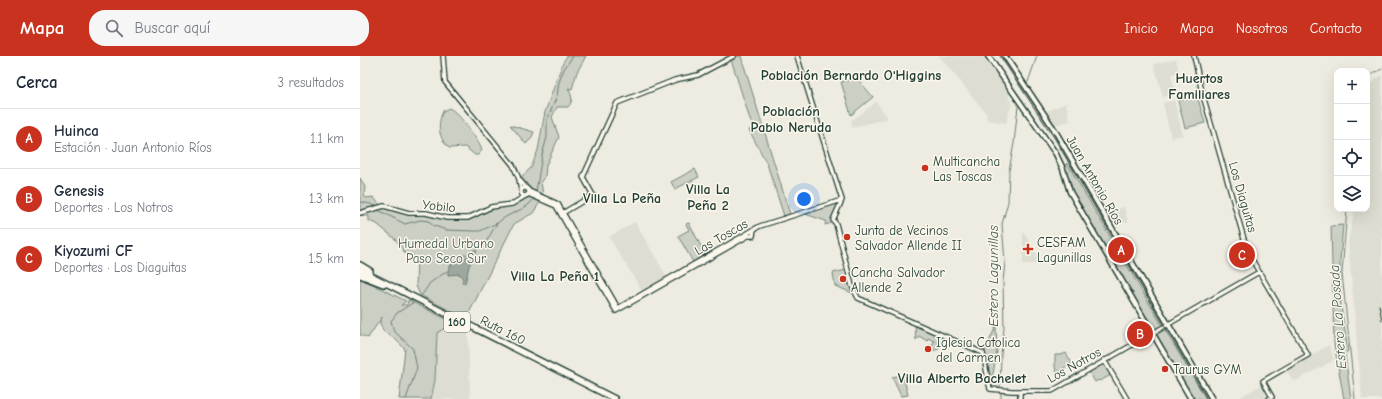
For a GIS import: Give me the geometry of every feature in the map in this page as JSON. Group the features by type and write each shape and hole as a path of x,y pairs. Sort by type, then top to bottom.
{"highway":[{"path":"360,265 392,286"},
{"name":"Ruta 160","path":"360,270 615,399"},
{"name":"Ruta 160","path":"360,274 610,399"}],"main road":[{"path":"988,56 1056,154 1063,169 1068,190 1192,399"},
{"name":"Juan Antonio Ríos","path":"1005,56 1054,129 1212,399"}],"street":[{"path":"443,56 445,82 510,161 519,179 529,193"},
{"path":"562,214 593,195 583,177 618,102 675,80 698,75 734,56"},
{"path":"797,56 842,200"},
{"name":"Los Diaguitas","path":"1194,56 1202,92 1246,246 1259,272 1308,355 1263,381 1270,398"},
{"path":"519,179 521,192"},
{"path":"515,202 524,188 529,193 557,204 617,309"},
{"path":"521,192 523,195 529,193"},
{"name":"Yobilo","path":"360,213 386,207 407,213 428,214 447,218 466,218 474,216 491,207 515,202 529,193"},
{"name":"Los Notros","path":"842,200 833,218 836,223 852,286 858,298 983,352 990,388 1000,390 1051,391 1104,360 1161,330 1259,272"},
{"name":"Las Toscas","path":"617,309 754,229 842,200"},
{"name":"Las Toscas","path":"617,309 747,236 753,236 754,229"},
{"path":"1104,360 1128,399"},
{"path":"1020,391 1020,399"}],"shaded area":[{"path":"939,56 985,56 1011,95 1008,97 1012,103 1006,123 987,120 986,113"},
{"path":"1176,59 1179,72 1171,75 1176,94 1163,97 1154,64"},
{"path":"1382,75 1382,399 1362,399 1348,241 1354,212 1370,212 1370,84"},
{"path":"1174,100 1183,135 1171,138 1163,103"},
{"path":"876,102 888,118 852,128 851,120 860,115"},
{"path":"1066,103 1070,121 1055,125 1047,111"},
{"path":"1124,207 1128,222 1114,225 1106,212"},
{"path":"635,222 667,277 642,291 609,237"},
{"name":"CESFAM Lagunillas","path":"1024,233 1043,264 1023,264"},
{"path":"477,250 469,266 465,284 462,283 463,279 460,274 448,275 448,270 454,263 469,256"},
{"path":"458,325 468,330 470,399 431,399 435,380 437,333 443,329"},
{"path":"1329,345 1334,360 1294,382 1286,370"},
{"path":"1261,385 1268,398 1237,399"}],"green space":[{"name":"Humedal Urbano Paso Seco Sur","path":"567,56 586,56 577,72 572,89 568,88 572,98 570,105 568,107 557,107 552,117 559,137 546,165 545,177 541,181 543,195 538,201 540,202 533,213 514,224 466,319 420,295 416,286 417,258 405,253 395,239 377,224 369,221 369,216 362,216 360,212 360,178 365,187 364,195 366,198 373,197 383,208 406,214 468,219 493,209 515,205 529,197 532,190 521,177 531,168 538,150 545,112 563,62"},
{"path":"730,56 741,56 790,214 784,216 767,164 749,130 753,129"},
{"path":"857,78 873,97 851,115 841,82"},
{"path":"1197,95 1205,123 1185,128 1178,101"},
{"path":"449,108 463,120 477,140 482,150 478,155 475,155 465,147 449,148 445,144 439,126 443,111"},
{"path":"510,125 534,132 531,139 526,144"},
{"path":"1067,163 1163,327 1154,332 1070,190 1064,166"},
{"path":"695,169 699,177 675,189 671,182"},
{"path":"840,201 832,223 825,225 826,221 805,214"},
{"path":"689,223 705,254 693,262 678,236 689,230 686,224"},
{"path":"1343,225 1340,262 1341,306 1348,351 1345,354 1351,399 1344,399 1334,344 1331,226"},
{"path":"846,270 855,294 835,286 833,273"},
{"path":"360,278 406,301 401,305 407,305 408,300 458,325 443,329 437,333 435,380 431,399 399,399 405,349 395,339 383,331 380,323 382,317 368,338 360,335"},
{"path":"915,325 939,335 937,340 939,349 931,351 929,345 932,346 934,341 928,338 927,341 919,336 916,340"},
{"path":"996,326 997,351 991,385 984,353"},
{"path":"1165,330 1206,399 1194,399 1156,335"},
{"path":"1066,353 1072,363 1057,373 1055,367 1055,355"},
{"path":"1104,363 1111,375 1095,382 1089,371"},
{"path":"903,375 908,395 901,396 892,377"}],"waterway":[{"path":"536,192 542,155 547,137 547,120 557,96 559,82 564,69 573,56"},
{"name":"Estero Lagunillas","path":"1028,82 1037,56"},
{"name":"Estero La Posada","path":"1370,75 1382,69"},
{"name":"Estero Lagunillas","path":"1000,388 1004,328 1003,282 1005,262 1002,224 1008,202 1009,171 1018,106"},
{"path":"451,265 459,258 485,243 496,225 501,220 527,206 534,199"},
{"path":"360,202 371,204 376,208"},
{"path":"378,210 405,224 420,220 429,221 432,225 446,230 480,231 497,223"},
{"name":"Estero La Posada","path":"1347,212 1342,273 1355,399"},
{"path":"422,295 430,283 447,271"},
{"path":"406,399 417,368 413,349 394,331 391,321 397,313 414,302"},
{"name":"Estero Lagunillas","path":"1001,392 1001,399"}],"railway":[{"path":"1000,56 1055,139 1207,399"},
{"path":"1379,305 1382,320"}],"place":[{"name":"Multicancha Las Toscas","path":"925,168"},
{"name":"Junta de Vecinos Salvador Allende II","path":"847,237"},
{"name":"CESFAM Lagunillas","path":"1028,249"},
{"name":"Huinca","path":"1121,250"},
{"name":"Kiyozumi CF","path":"1242,255"},
{"name":"Cancha Salvador Allende 2","path":"843,279"},
{"name":"Genesis","path":"1140,334"},
{"name":"Iglesia Catolica del Carmen","path":"928,349"},
{"name":"Taurus GYM","path":"1165,369"}],"district":[{"name":"Población Bernardo O'Higgins","path":"851,75"},
{"name":"Huertos Familiares","path":"1199,86"},
{"name":"Población Pablo Neruda","path":"791,120"},
{"name":"Villa La Peña","path":"622,198"},
{"name":"Villa La Peña 2","path":"708,198"},
{"name":"Villa La Peña 1","path":"555,276"},
{"name":"Villa Alberto Bachelet","path":"962,378"}]}
